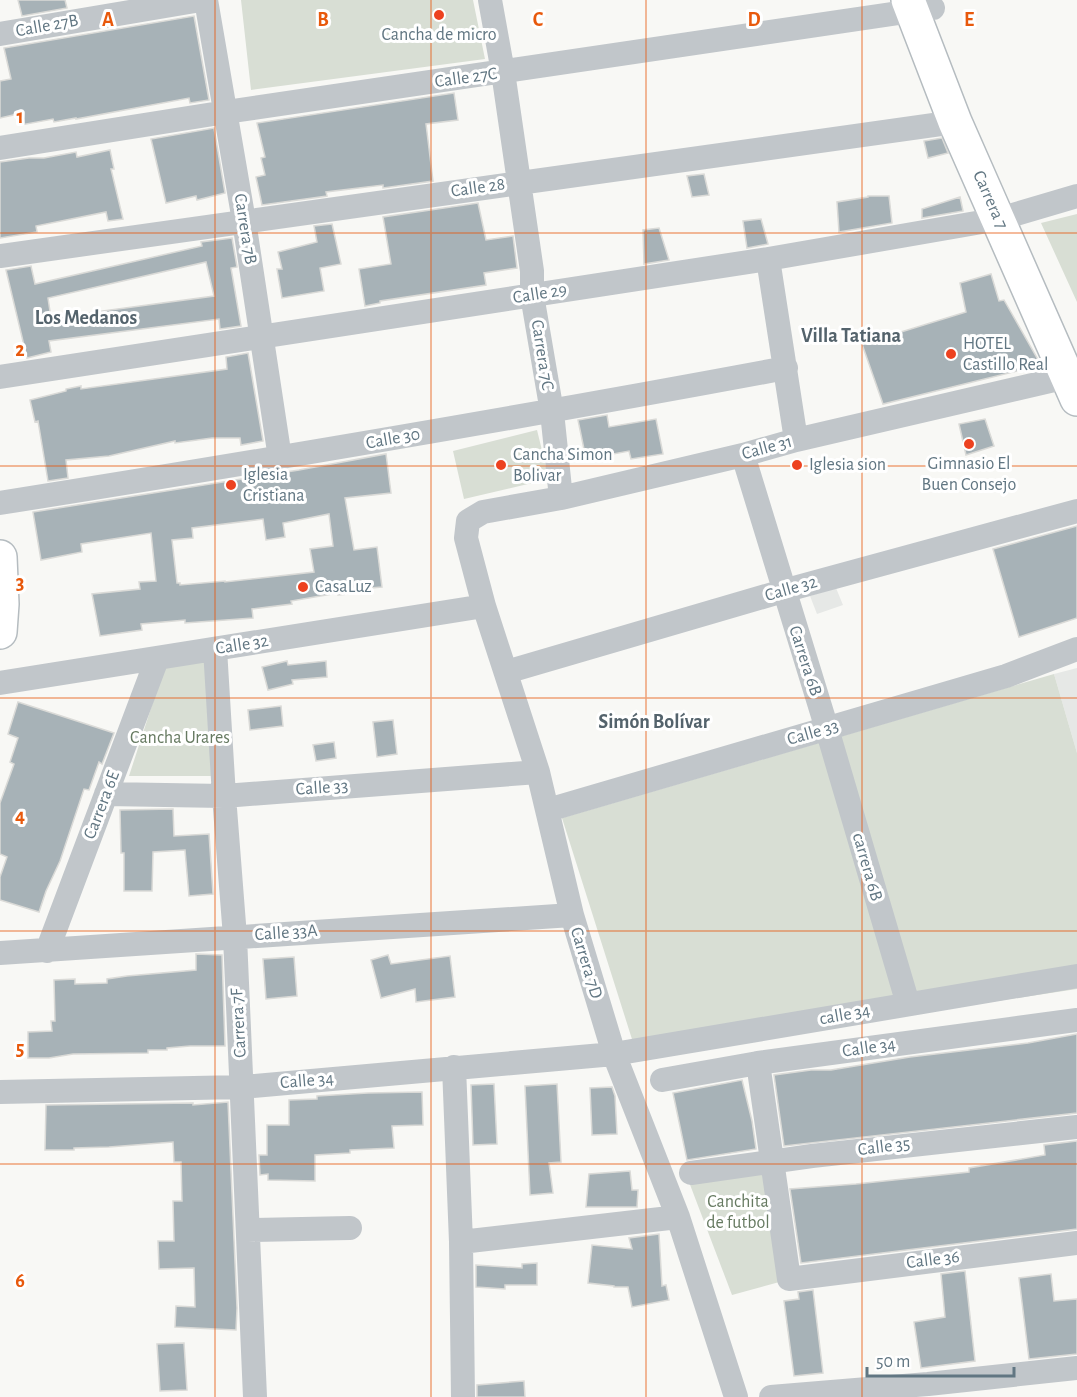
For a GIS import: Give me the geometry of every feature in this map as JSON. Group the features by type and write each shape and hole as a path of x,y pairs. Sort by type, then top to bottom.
{"main road":[{"name":"Carrera 7","path":"921,5 955,122 1077,346"},
{"name":"Carrera 7","path":"921,5 973,112 1008,216 1072,388"},
{"path":"0,557 2,604 0,632"}],"street":[{"name":"Calle 27B","path":"0,34 201,0"},
{"name":"Carrera 7B","path":"207,0 280,458"},
{"name":"Carrera 7C","path":"490,0 503,72 532,272 532,295 552,412 561,498"},
{"name":"Calle 27C","path":"0,148 226,112 503,72 848,10 921,5"},
{"name":"Calle 28","path":"0,256 955,122"},
{"name":"Calle 29","path":"0,377 768,259 1008,216 1077,196"},
{"path":"768,259 796,440"},
{"name":"Calle 30","path":"0,503 552,412 786,368"},
{"name":"Calle 31","path":"468,521 483,512 561,498 796,440 1072,388"},
{"name":"Carrera 6B","path":"742,455 827,729"},
{"name":"Calle 32","path":"506,672 783,591 1077,511"},
{"name":"Carrera 7D","path":"468,521 466,537 484,606 538,772 572,915 614,1054 678,1217 736,1397"},
{"name":"Calle 32","path":"0,683 484,606"},
{"name":"Carrera 7F","path":"215,649 235,937 255,1397"},
{"name":"Calle 33","path":"548,810 1006,676 1077,649"},
{"name":"Carrera 6E","path":"47,951 157,659"},
{"name":"carrera 6B","path":"827,729 908,1004"},
{"name":"Calle 33","path":"106,794 224,796 538,772"},
{"name":"Calle 33A","path":"0,953 572,915"},
{"name":"calle 34","path":"614,1054 1077,976"},
{"name":"Calle 34","path":"662,1080 758,1063 1077,1020"},
{"name":"Calle 34","path":"0,1092 242,1087 614,1054"},
{"path":"758,1063 773,1162"},
{"path":"454,1067 461,1242 463,1397"},
{"name":"Calle 35","path":"691,1173 824,1154 1077,1127"},
{"name":"Calle 36","path":"773,1162 789,1279 1077,1243"},
{"path":"461,1242 678,1217"},
{"path":"248,1230 350,1228"},
{"path":"771,1397 929,1390 1077,1368"}],"shaded area":[{"path":"836,588 843,605 817,614 810,596"},
{"path":"1077,668 1077,753 1054,674"}],"green space":[{"path":"241,0 473,0 485,59 251,90"},
{"path":"1077,214 1077,302 1041,223"},
{"name":"Cancha Simon Bolivar","path":"537,430 549,479 464,499 453,451"},
{"name":"Cancha Urares","path":"213,658 219,776 129,776 166,662"},
{"path":"1054,674 1077,753 1077,989 637,1055 562,818"},
{"name":"Canchita de futbol","path":"767,1171 783,1281 732,1295 689,1182"}],"building":[{"path":"18,0 65,0 67,8 22,16"},
{"path":"194,16 209,100 190,103 189,98 76,119 54,122 53,119 21,125 18,114 0,118 0,81 11,79 4,48"},
{"path":"454,93 458,120 426,124 433,181 383,188 383,185 326,192 327,196 262,205 256,177 265,175 261,158 265,157 257,123"},
{"path":"214,128 225,193 197,200 196,196 166,203 151,139"},
{"path":"942,138 948,153 928,158 924,141"},
{"path":"110,150 114,169 111,169 123,219 108,221 106,212 36,226 37,232 0,238 0,162 76,152 77,157"},
{"path":"704,174 709,195 692,197 687,176"},
{"path":"868,196 889,196 892,223 839,232 837,202"},
{"path":"960,197 963,211 922,218 922,209"},
{"path":"478,203 486,240 513,236 517,268 484,273 486,285 380,301 380,303 365,306 359,269 391,264 383,217"},
{"path":"761,219 768,244 747,248 743,221"},
{"path":"332,224 341,264 320,268 324,291 282,298 277,269 282,269 278,252 317,242 314,226"},
{"path":"659,228 669,260 644,264 643,230"},
{"path":"232,238 237,267 231,268 241,326 220,329 219,319 49,341 51,352 27,358 6,270 31,266 35,284 202,246 201,242","holes":["206,262 214,296 51,318 48,298"]},
{"name":"HOTEL Castillo Real","path":"991,274 999,301 1004,300 1041,365 883,404 862,344 966,312 960,283"},
{"path":"248,353 263,441 241,445 240,438 212,438 175,443 175,441 109,456 66,460 68,478 48,481 38,421 35,422 30,400 81,386 81,389 227,369 226,357"},
{"path":"607,415 609,427 656,419 663,454 631,459 629,451 586,459 578,420"},
{"name":"Gimnasio El Buen Consejo","path":"985,419 994,446 966,455 959,424"},
{"path":"386,454 391,493 345,498 354,550 377,547 382,587 359,589 359,593 338,595 338,593 291,601 292,604 252,609 253,618 141,624 142,630 100,636 92,594 140,589 139,582 156,581 151,533 81,544 82,552 41,560 33,512","holes":["329,514 333,546 310,549 314,572 180,585 177,583 172,540 193,538 192,528 263,519 266,540 285,537 283,523"]},
{"path":"1077,526 1077,618 1019,637 993,549"},
{"path":"287,661 288,665 326,661 327,677 292,680 293,684 268,690 262,667"},
{"path":"18,702 114,733 102,764 99,762 89,790 84,789 60,861 39,912 0,900 0,877 7,857 0,854 0,803 14,764 10,762 18,738 8,734"},
{"path":"281,706 283,726 250,730 248,710"},
{"path":"393,720 397,754 377,757 373,722"},
{"path":"334,742 336,758 316,761 313,745"},
{"path":"173,809 174,836 209,834 213,894 189,896 185,850 153,852 152,891 124,891 124,853 121,853 120,810"},
{"path":"196,954 222,955 225,1046 167,1048 167,1050 148,1050 148,1053 73,1054 49,1058 28,1058 28,1032 52,1031 51,1021 55,1021 54,980 75,979 75,984 107,983 107,979 127,976 196,970"},
{"path":"388,955 391,964 450,956 455,997 416,1002 415,989 381,998 371,960"},
{"path":"294,957 297,996 266,999 263,959"},
{"path":"1077,1034 1077,1113 784,1146 774,1075 831,1070 910,1057 1028,1043"},
{"path":"742,1080 756,1149 687,1160 673,1093"},
{"path":"494,1084 497,1144 473,1145 471,1085"},
{"path":"557,1084 561,1162 549,1163 553,1193 530,1195 525,1086"},
{"path":"612,1087 615,1096 617,1134 592,1135 590,1088"},
{"path":"422,1092 423,1125 392,1126 394,1148 350,1150 350,1153 315,1155 315,1181 268,1180 268,1174 260,1175 259,1155 267,1155 267,1125 289,1125 289,1100 317,1099 317,1096"},
{"path":"228,1102 236,1330 175,1327 176,1306 195,1307 194,1268 159,1269 158,1241 174,1241 173,1201 182,1201 181,1162 174,1162 173,1142 74,1148 74,1150 45,1150 46,1105 193,1103 193,1105"},
{"path":"1077,1141 1077,1229 801,1263 790,1189 969,1172 969,1168 1045,1155 1044,1145"},
{"path":"630,1171 632,1190 638,1190 637,1207 586,1207 589,1174"},
{"path":"659,1234 662,1286 666,1285 669,1300 632,1307 628,1287 588,1283 592,1245 632,1249 629,1238"},
{"path":"537,1263 537,1285 505,1285 505,1289 476,1287 476,1265 522,1268 522,1264"},
{"path":"965,1271 975,1361 921,1368 914,1322 945,1317 941,1274"},
{"path":"1051,1274 1054,1301 1077,1299 1077,1354 1029,1359 1019,1278"},
{"path":"813,1290 823,1373 794,1376 784,1301 799,1299 798,1292"},
{"path":"184,1343 187,1390 160,1391 157,1344"},
{"path":"524,1381 525,1397 477,1397 477,1385"}],"place":[{"name":"Cancha de micro","path":"439,15"},
{"name":"HOTEL Castillo Real","path":"951,354"},
{"name":"Gimnasio El Buen Consejo","path":"969,444"},
{"name":"Cancha Simon Bolivar","path":"501,465"},
{"name":"Iglesia sion","path":"797,465"},
{"name":"Iglesia Cristiana","path":"231,485"},
{"name":"CasaLuz","path":"303,587"}],"district":[{"name":"Los Medanos","path":"86,318"},
{"name":"Villa Tatiana","path":"851,336"},
{"name":"Simón Bolívar","path":"654,722"}]}
